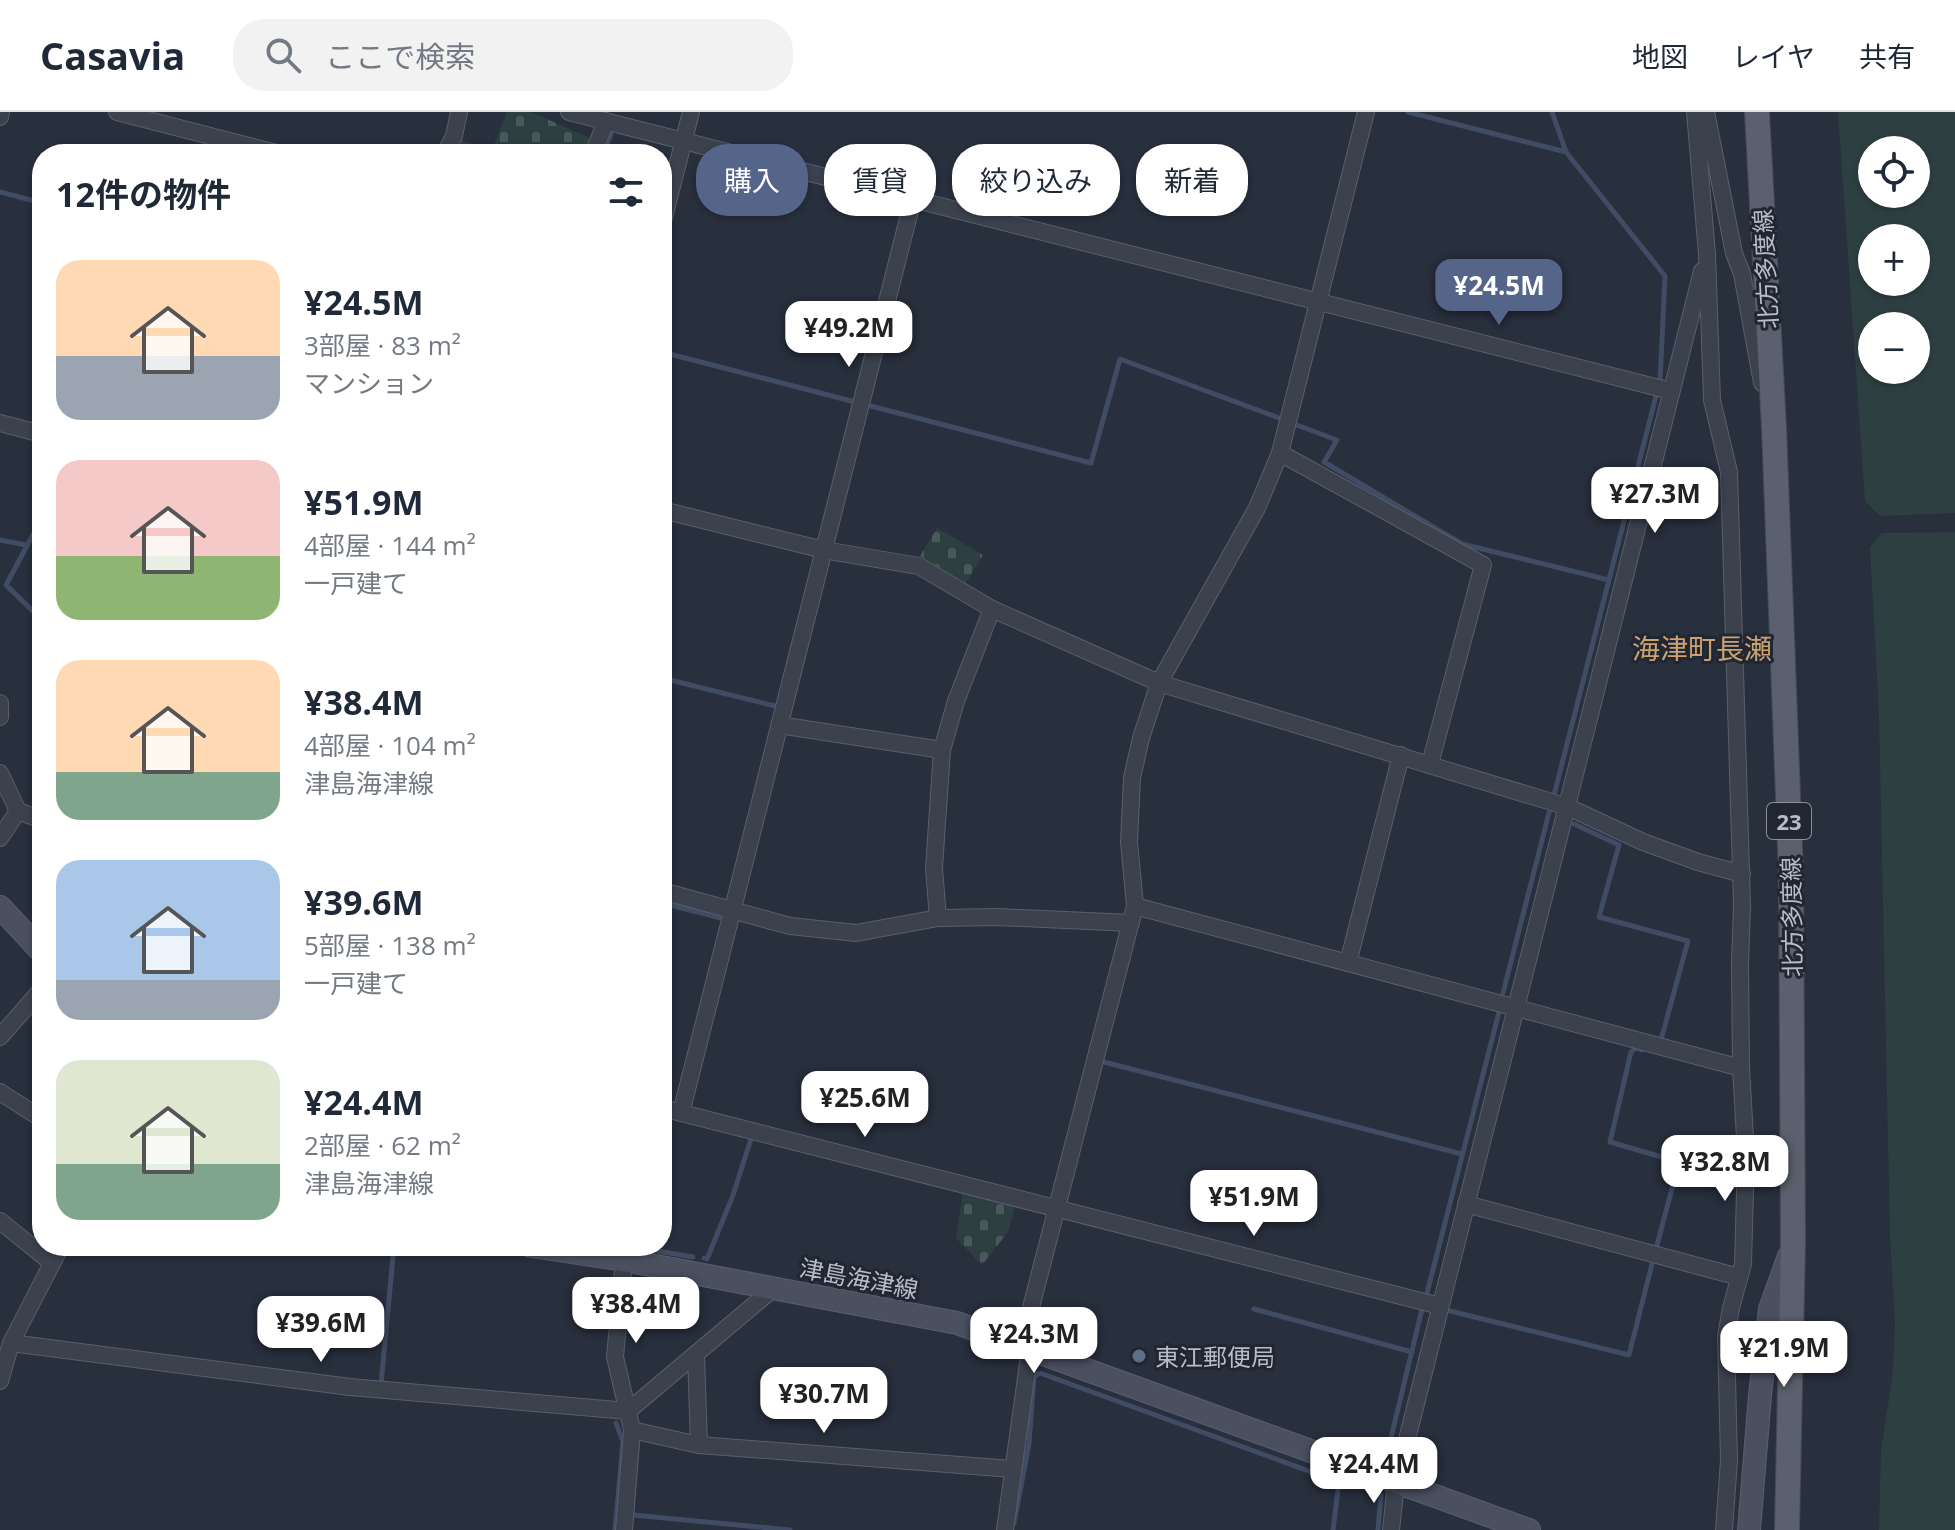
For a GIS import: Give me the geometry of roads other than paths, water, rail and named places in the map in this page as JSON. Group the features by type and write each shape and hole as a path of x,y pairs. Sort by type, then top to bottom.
{"main road":[{"name":"北方多度線","path":"1757,112 1774,428 1791,874 1793,1242 1787,1530"},
{"path":"0,907 32,941"},
{"path":"1749,1530 1770,1309 1793,1242"},
{"name":"津島海津線","path":"597,1256 957,1323 1529,1530"}],"street":[{"path":"117,112 241,144"},
{"path":"450,144 459,112"},
{"path":"569,112 824,176"},
{"path":"672,187 691,112"},
{"path":"1005,1530 1026,1348 1057,1208 1133,915 1129,842 1132,778 1141,738 1159,683 1257,508 1280,453 1366,112"},
{"path":"1695,112 1707,254 1712,400 1729,472 1742,874 1741,1068 1746,1155 1743,1264 1726,1336 1729,1460 1724,1530"},
{"path":"1706,112 1774,428"},
{"path":"597,144 606,121"},
{"path":"936,205 1671,391"},
{"path":"681,1113 909,216"},
{"path":"1391,1530 1396,1483 1707,254"},
{"path":"0,423 32,431"},
{"path":"1280,453 1483,565 1430,764"},
{"path":"672,512 824,550 919,566 992,609 1159,683 1568,807 1643,842 1742,874"},
{"path":"938,918 934,868 942,750 956,701 992,609"},
{"path":"0,703 0,717"},
{"path":"779,725 942,750"},
{"path":"1348,963 1401,755"},
{"path":"0,773 18,811 32,816"},
{"path":"0,838 18,811"},
{"path":"672,894 790,926 856,933 938,918 1133,915 1348,963 1741,1068"},
{"path":"0,1037 32,1000"},
{"path":"0,1092 32,1113"},
{"path":"672,1111 1440,1306"},
{"path":"1466,1204 1739,1277"},
{"path":"0,1221 32,1247"},
{"path":"43,1256 52,1263"},
{"path":"0,1381 11,1343 56,1256"},
{"path":"624,1260 615,1357 632,1430 624,1530"},
{"path":"11,1343 350,1387 628,1411 774,1288"},
{"path":"696,1355 699,1445"},
{"path":"632,1430 699,1445 1012,1469"}],"waterway":[{"path":"1408,112 1566,152"},
{"path":"1552,112 1566,152 1665,276 1660,382"},
{"path":"607,144 611,134"},
{"path":"0,192 32,200"},
{"path":"672,355 855,402"},
{"path":"867,405 1091,463 1120,359 1282,419"},
{"path":"1554,795 1656,396"},
{"path":"1294,424 1337,440 1324,462 1462,544 1609,580"},
{"path":"32,537 6,585 32,610"},
{"path":"0,540 26,545"},
{"path":"672,680 775,706"},
{"path":"1503,993 1550,809"},
{"path":"1574,824 1619,845 1599,917 1688,941 1661,1040"},
{"path":"672,906 721,918"},
{"path":"1426,1297 1499,1012"},
{"path":"1642,1050 1636,1048 1631,1052 1610,1142 1679,1162 1656,1249"},
{"path":"1104,1062 1462,1154"},
{"path":"704,1258 707,1259 732,1198 751,1139"},
{"path":"672,1253 693,1257"},
{"path":"384,1385 381,1384 393,1256"},
{"path":"1446,1310 1629,1355 1653,1260"},
{"path":"1254,1309 1412,1352"},
{"path":"1384,1467 1422,1309"},
{"path":"1014,1523 1029,1444 1034,1376 1040,1373 1339,1482 1333,1530"},
{"path":"615,1530 623,1442 616,1423"},
{"path":"1378,1530 1381,1495"},
{"path":"633,1515 790,1530"}],"place":[{"name":"東江郵便局","path":"1139,1356"}],"district":[{"name":"海津町長瀬","path":"1702,648"}]}
